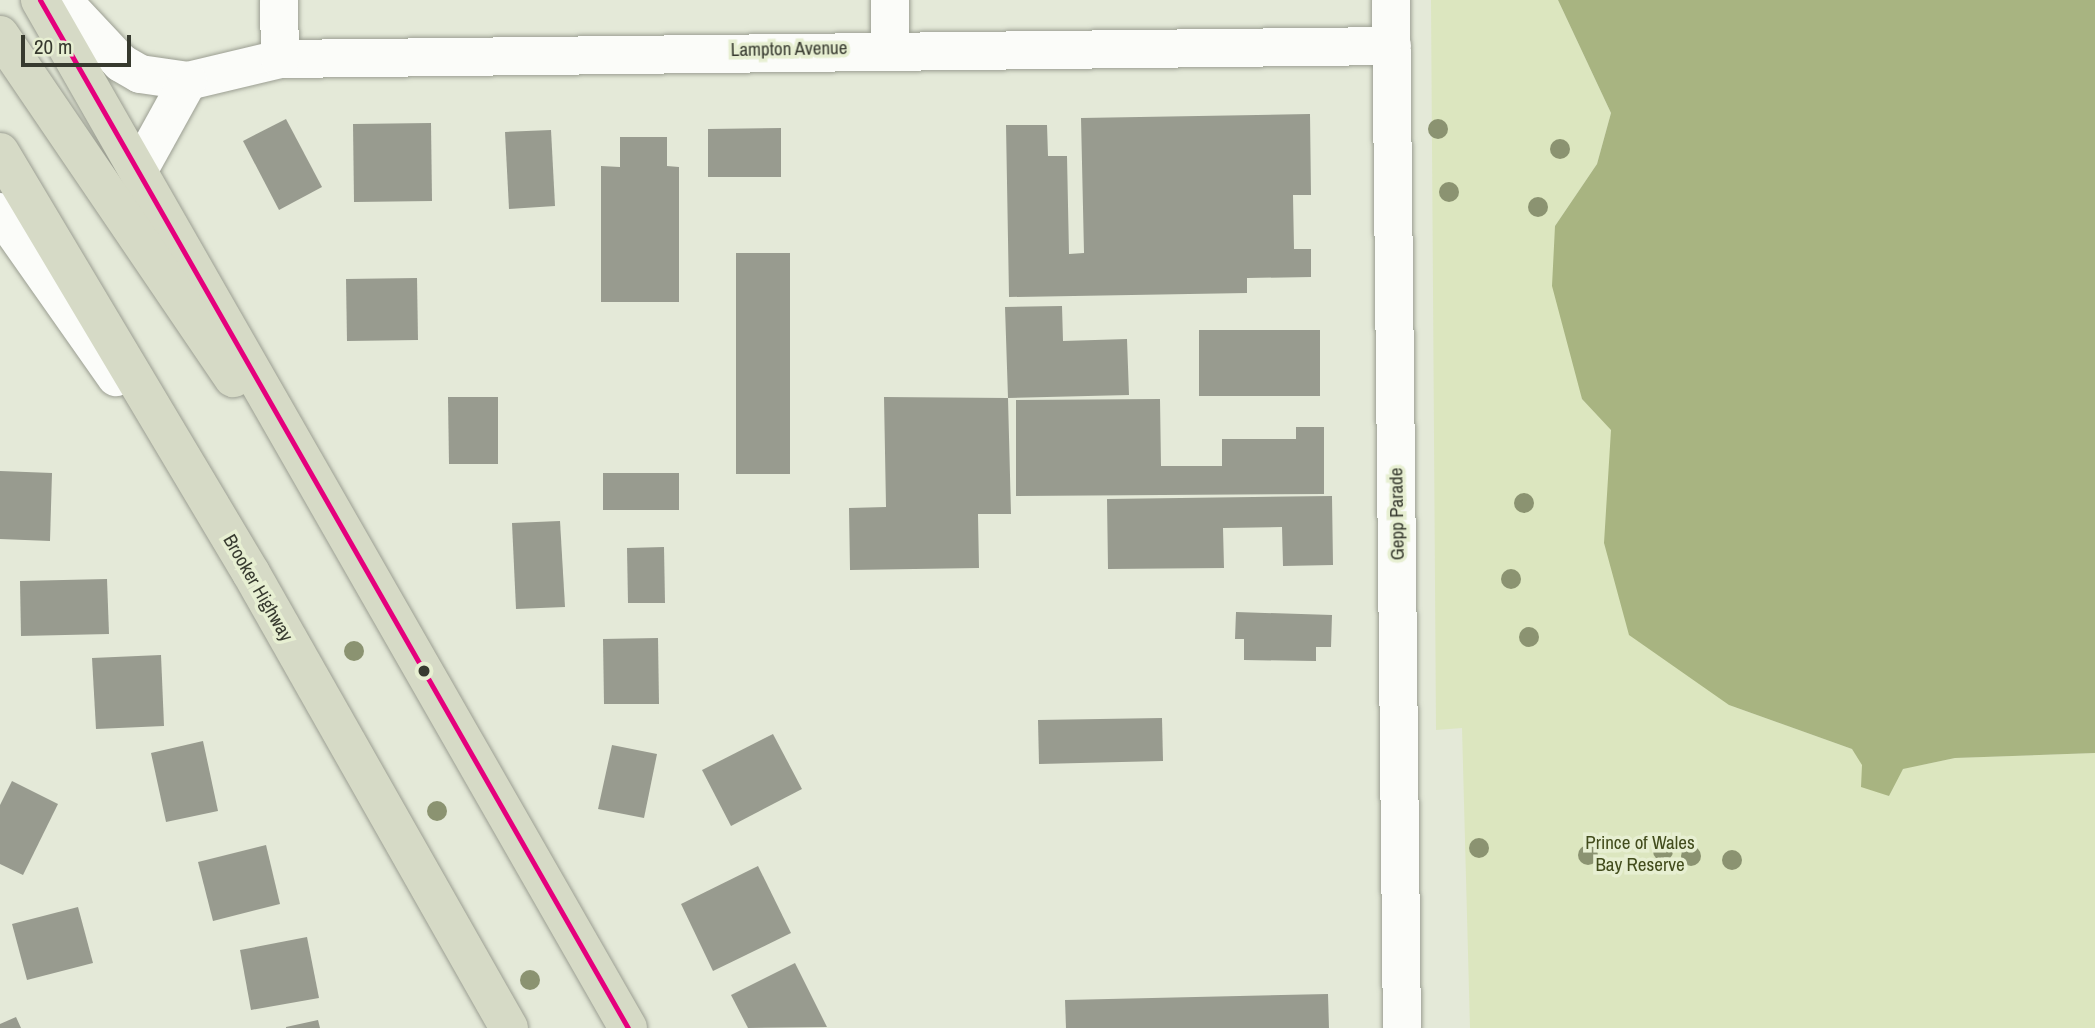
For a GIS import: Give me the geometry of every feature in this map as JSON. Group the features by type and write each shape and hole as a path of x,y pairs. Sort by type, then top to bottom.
{"highway":[{"path":"40,0 140,168 310,477 628,1028"},
{"path":"0,35 152,268 310,477"},
{"name":"Brooker Highway","path":"0,152 227,533 509,1028"}],"street":[{"name":"Lampton Avenue","path":"62,0 93,41 121,63 140,74 188,81 280,59 890,47 1392,46"},
{"path":"279,0 280,59"},
{"path":"890,0 890,47"},
{"name":"Gepp Parade","path":"1391,0 1402,1028"},
{"path":"140,168 188,81"},
{"path":"0,212 227,533"}],"green space":[{"name":"Prince of Wales Bay Reserve","path":"1431,0 1558,0 1611,113 1597,164 1555,226 1582,399 1611,429 1611,480 1729,705 1852,749 1889,796 1902,769 1955,758 2095,753 2095,1028 1470,1028 1462,728 1436,730"}],"shaded area":[{"path":"1558,0 2095,0 2095,753 1955,758 1903,769 1889,796 1861,787 1862,765 1852,749 1729,705 1629,635 1604,543 1611,430 1582,399 1552,286 1555,226 1597,164 1611,113"}],"building":[{"path":"1310,114 1311,195 1293,195 1294,249 1311,249 1311,277 1247,278 1247,293 1009,297 1006,125 1047,125 1048,156 1067,156 1069,254 1084,253 1081,118"},
{"path":"286,119 322,187 279,210 243,141"},
{"path":"431,123 432,201 354,202 353,124"},
{"path":"781,128 781,177 708,177 708,129"},
{"path":"551,130 555,206 509,209 505,132"},
{"path":"620,137 667,137 667,166 679,167 679,302 601,302 601,166 620,167"},
{"path":"736,253 790,253 790,474 736,474"},
{"path":"417,278 418,340 347,341 346,279"},
{"path":"1062,306 1063,341 1127,339 1129,395 1008,398 1005,307"},
{"path":"1199,330 1320,330 1320,396 1199,396"},
{"path":"448,397 498,397 498,464 449,464"},
{"path":"884,397 1008,398 1011,514 978,514 979,568 850,570 849,508 886,507"},
{"path":"1160,399 1161,466 1222,466 1222,439 1296,439 1296,427 1324,427 1324,494 1016,496 1016,400"},
{"path":"0,471 52,473 50,541 0,539"},
{"path":"603,473 679,473 679,510 603,510"},
{"path":"1332,496 1333,565 1283,566 1282,527 1223,528 1224,568 1108,569 1107,499"},
{"path":"560,521 565,607 516,609 512,523"},
{"path":"664,547 665,603 628,603 627,548"},
{"path":"107,579 109,634 21,636 20,581"},
{"path":"1236,612 1332,615 1331,647 1316,647 1316,661 1244,660 1244,639 1235,639"},
{"path":"658,638 659,704 604,704 603,639"},
{"path":"161,655 164,726 96,729 92,658"},
{"path":"1162,718 1163,761 1039,764 1038,720"},
{"path":"773,734 802,789 731,826 702,770"},
{"path":"203,741 218,811 166,822 151,753"},
{"path":"612,745 657,754 644,818 598,809"},
{"path":"12,781 58,804 23,875 0,864 0,805"},
{"path":"266,845 280,904 213,921 198,862"},
{"path":"758,866 791,933 713,971 681,904"},
{"path":"78,907 93,963 27,980 12,924"},
{"path":"307,937 319,998 251,1010 240,950"},
{"path":"795,963 827,1027 748,1028 731,995"},
{"path":"1328,994 1329,1028 1066,1028 1065,1000"},
{"path":"16,1017 21,1028 0,1028 0,1024"},
{"path":"318,1020 320,1028 286,1028 286,1027"}],"transit line":[{"path":"40,0 628,1028"}]}
